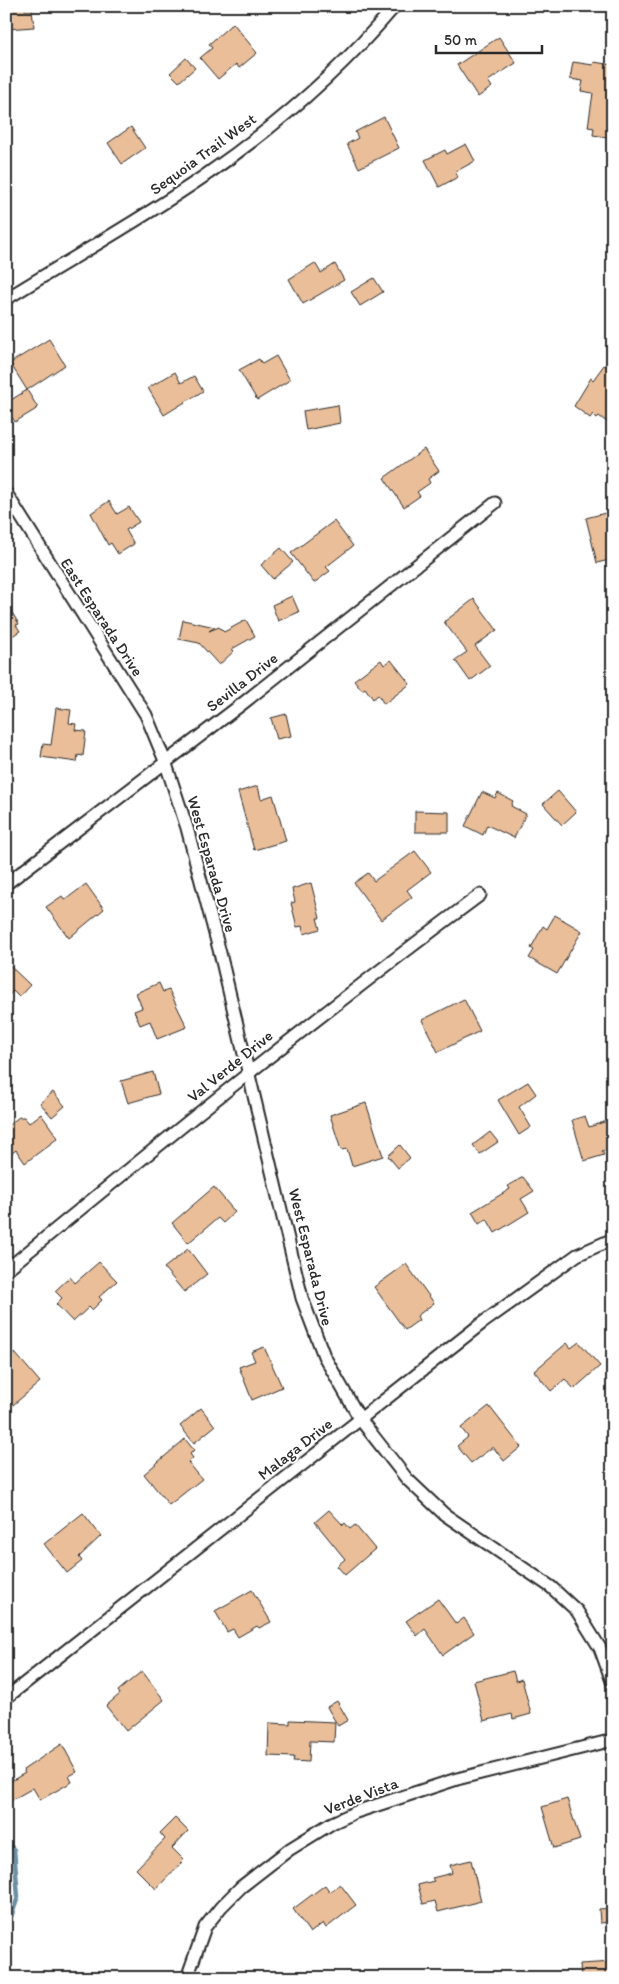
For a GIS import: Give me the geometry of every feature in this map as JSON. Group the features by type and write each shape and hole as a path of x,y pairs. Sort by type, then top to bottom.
{"street":[{"name":"Sequoia Trail West","path":"6,299 158,206 247,144 351,56 395,6"},
{"name":"East Esparada Drive","path":"6,493 141,707 165,761"},
{"name":"Sevilla Drive","path":"6,884 247,700 495,503"},
{"name":"West Esparada Drive","path":"165,761 188,828 308,1318 324,1356 360,1419 390,1460 425,1497 465,1529 551,1587 577,1611 600,1648 613,1684"},
{"name":"Val Verde Drive","path":"6,1270 249,1071 386,964 480,895"},
{"name":"Malaga Drive","path":"6,1698 522,1294 577,1255 613,1239"},
{"name":"Verde Vista","path":"186,1978 205,1927 220,1907 290,1849 332,1822 356,1812 457,1779 613,1740"}],"building":[{"path":"6,6 25,6 25,10 32,10 34,27 6,29"},
{"path":"233,23 257,53 239,68 236,64 218,79 200,58 212,48 209,44"},
{"path":"499,37 516,63 488,81 492,87 478,97 457,65"},
{"path":"186,58 195,68 179,82 170,73"},
{"path":"573,62 593,65 594,62 613,65 613,138 593,135 594,128 588,127 593,93 581,91 583,81 570,79"},
{"path":"384,117 399,148 359,168 347,144 358,138 355,132"},
{"path":"131,127 145,148 122,164 108,143"},
{"path":"466,144 475,161 455,172 458,177 439,187 425,160 445,150 447,154"},
{"path":"315,263 321,273 335,264 344,280 303,304 289,279"},
{"path":"374,278 383,292 360,306 351,292"},
{"path":"49,339 65,365 27,390 10,363"},
{"path":"276,356 290,380 257,400 239,370 259,359 262,364"},
{"path":"604,365 613,368 613,427 599,416 597,418 593,414 590,418 574,406 591,378 593,380"},
{"path":"175,372 181,383 194,376 203,391 164,415 148,388"},
{"path":"27,390 38,408 15,422 6,408 6,403"},
{"path":"338,405 340,423 306,430 303,411"},
{"path":"424,449 439,471 428,479 430,483 417,492 420,496 404,507 384,478"},
{"path":"109,501 117,514 129,507 139,522 126,530 134,544 118,554 111,543 108,545 91,513"},
{"path":"613,511 613,559 597,563 586,518"},
{"path":"334,521 353,546 326,567 330,571 314,583 291,553"},
{"path":"281,548 293,562 273,579 261,565"},
{"path":"292,596 299,612 278,621 272,605"},
{"path":"474,599 497,630 475,646 490,666 470,681 455,660 467,652 444,622"},
{"path":"6,603 19,624 16,625 20,631 6,640"},
{"path":"183,620 215,627 209,631 219,627 224,632 246,620 255,636 232,649 234,651 219,665 199,643 179,639"},
{"path":"381,660 384,665 391,660 410,684 384,704 378,695 373,699 365,688 362,690 354,680"},
{"path":"56,708 71,710 69,723 76,724 75,730 86,731 83,756 78,755 77,762 41,757 43,744 51,745"},
{"path":"286,714 291,736 277,739 271,718"},
{"path":"258,786 261,799 273,795 286,841 254,850 238,792"},
{"path":"558,791 576,812 562,825 543,804"},
{"path":"482,792 495,798 498,793 513,801 511,806 526,814 514,838 487,825 483,835 465,826"},
{"path":"415,811 449,812 449,832 415,832"},
{"path":"415,851 431,872 407,890 412,897 381,920 354,883 368,873 374,881"},
{"path":"311,883 320,918 317,918 320,929 304,934 302,926 297,927 291,903 295,902 292,889"},
{"path":"86,884 104,909 69,938 46,907 62,896 65,900"},
{"path":"555,915 582,931 557,974 529,958 534,950 531,948 543,926 547,929"},
{"path":"6,962 30,985 19,997 13,991 6,998"},
{"path":"159,983 163,992 169,990 187,1027 157,1039 150,1021 140,1025 134,1011 142,1008 136,993"},
{"path":"464,999 480,1031 438,1052 422,1020"},
{"path":"153,1072 159,1094 128,1103 121,1081"},
{"path":"528,1082 536,1094 519,1107 531,1127 519,1135 498,1100"},
{"path":"53,1092 65,1106 52,1117 40,1103"},
{"path":"366,1103 383,1156 352,1166 347,1149 341,1150 330,1115"},
{"path":"41,1114 58,1138 25,1163 16,1150 11,1154 6,1147 6,1127 19,1117 24,1117 29,1123"},
{"path":"585,1116 589,1127 613,1119 613,1148 602,1151 604,1155 584,1161 572,1120"},
{"path":"490,1132 498,1142 480,1154 473,1145"},
{"path":"400,1145 410,1158 398,1168 388,1156"},
{"path":"523,1177 534,1191 521,1199 529,1212 495,1233 487,1219 479,1224 472,1212 510,1189 508,1186"},
{"path":"214,1187 235,1212 223,1223 218,1218 188,1243 172,1223"},
{"path":"188,1249 207,1274 184,1292 164,1268"},
{"path":"99,1262 117,1281 99,1297 102,1300 92,1310 89,1307 73,1322 56,1304 62,1298 55,1291 70,1277 75,1283"},
{"path":"406,1264 434,1303 417,1316 419,1320 405,1330 374,1287"},
{"path":"579,1342 600,1366 574,1389 565,1379 551,1391 534,1371 567,1343 571,1348"},
{"path":"264,1347 282,1387 252,1400 239,1367 255,1361 251,1352"},
{"path":"15,1353 40,1382 6,1411 6,1361"},
{"path":"489,1406 521,1447 504,1461 493,1447 471,1463 457,1446 468,1437 461,1428"},
{"path":"201,1408 215,1426 194,1443 180,1426"},
{"path":"185,1439 194,1450 190,1454 193,1458 188,1462 202,1479 169,1505 144,1474"},
{"path":"329,1510 343,1525 345,1523 350,1529 355,1525 375,1549 345,1575 337,1566 345,1559 315,1522"},
{"path":"83,1513 101,1536 79,1557 82,1561 67,1573 44,1544"},
{"path":"252,1590 271,1622 259,1628 257,1626 238,1637 233,1629 227,1632 215,1611"},
{"path":"438,1599 456,1624 464,1618 474,1633 443,1655 425,1629 417,1636 406,1621"},
{"path":"142,1671 164,1700 126,1731 106,1706 120,1694 118,1691"},
{"path":"513,1671 516,1681 522,1679 531,1714 513,1719 512,1714 484,1721 474,1681"},
{"path":"337,1701 348,1720 338,1726 327,1707"},
{"path":"290,1720 335,1722 334,1742 310,1741 309,1762 293,1761 294,1757 268,1756 269,1723 290,1724"},
{"path":"62,1744 77,1772 69,1776 72,1782 40,1800 33,1788 10,1801 6,1793 6,1784 25,1773 23,1770"},
{"path":"567,1799 580,1840 554,1848 542,1807"},
{"path":"175,1818 188,1831 172,1848 184,1860 156,1889 136,1869 165,1839 160,1833"},
{"path":"471,1860 481,1901 438,1912 435,1901 423,1904 418,1885 434,1881 432,1878 452,1873 450,1865"},
{"path":"340,1884 356,1905 326,1928 323,1923 310,1933 293,1909 325,1885 330,1892"},
{"path":"613,1908 613,1922 600,1923 599,1909"},
{"path":"613,1962 613,1978 581,1978 580,1964"}],"waterway":[{"path":"6,1841 14,1850 18,1897 6,1931"}]}
